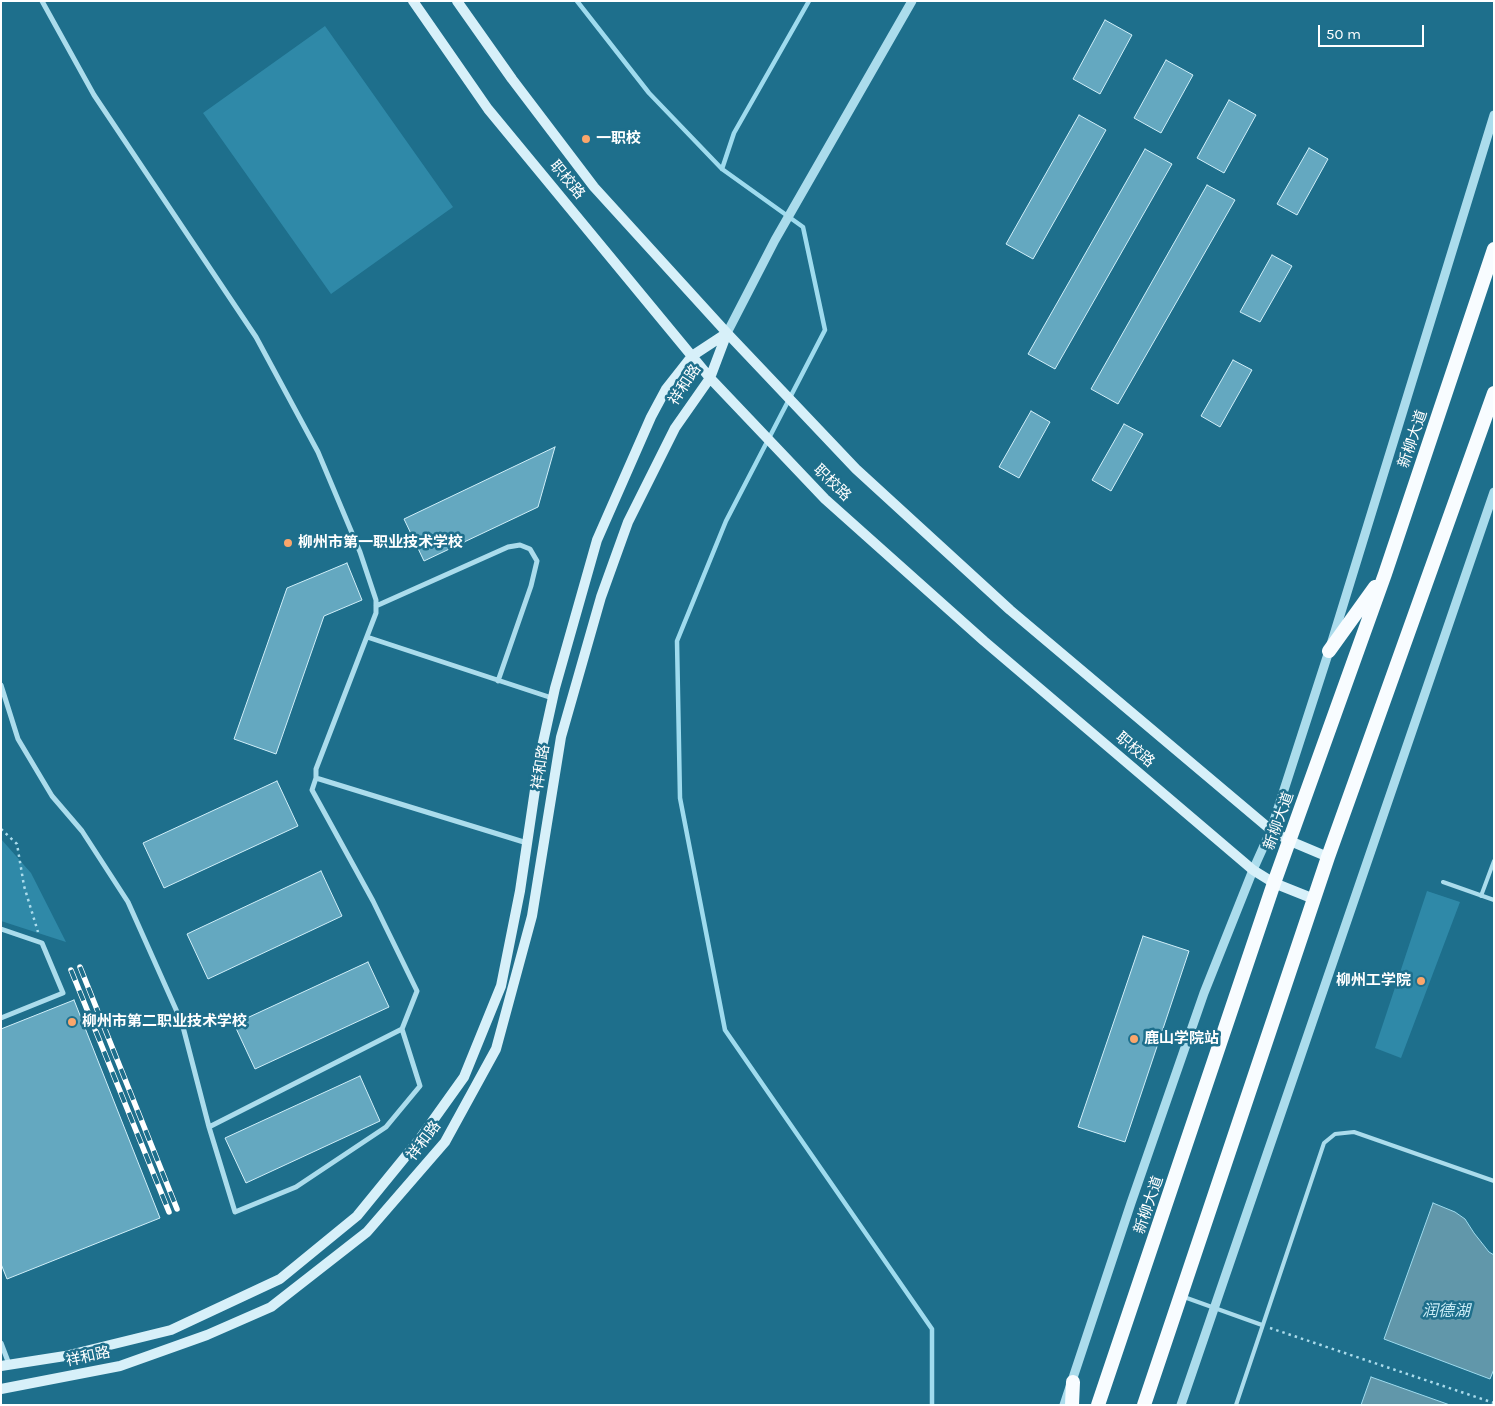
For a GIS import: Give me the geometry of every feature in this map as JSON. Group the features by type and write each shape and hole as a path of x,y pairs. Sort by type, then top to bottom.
{"highway":[{"name":"新柳大道","path":"1098,1405 1274,883 1385,574 1494,249"},
{"path":"1144,1405 1328,857 1494,393"},
{"path":"1329,651 1385,574"},
{"path":"1072,1405 1073,1382"}],"main road":[{"name":"职校路","path":"413,1 488,108 710,378 825,499 984,641 1253,870 1274,883 1314,899"},
{"name":"职校路","path":"457,1 512,79 594,187 727,333 856,469 1010,610 1271,830 1290,841 1328,857"},
{"name":"祥和路","path":"5,1365 65,1356 172,1330 280,1278 357,1216 419,1140 464,1077 501,986 520,891 540,756 552,698 597,540 651,417 666,389 692,356 727,333"},
{"name":"祥和路","path":"1,1389 120,1366 207,1335 271,1307 367,1232 445,1142 496,1049 532,916 561,737 601,596 628,522 674,428 710,378 727,333"}],"street":[{"path":"1,685 18,739 52,796 82,831 128,902 182,1023 209,1127 235,1212 296,1187 386,1127 420,1086 402,1029 417,991 373,901 312,790 316,778 316,769 376,613 376,600 360,552 318,452 256,337 94,95 42,1"},
{"path":"727,333 775,240 912,1"},
{"path":"1064,1405 1200,1002 1271,830 1329,651 1494,115"},
{"path":"1181,1405 1494,492"},
{"path":"376,606 508,547 520,545 530,549 536,561 531,586 498,681"},
{"path":"367,637 552,698"},
{"path":"316,778 527,843"},
{"path":"1,929 42,943 63,992 1,1018"},
{"path":"209,1127 402,1029"},
{"path":"1,1342 5,1365"}],"lane":[{"path":"1482,896 1494,860"},
{"path":"1443,882 1494,900"},
{"path":"1236,1405 1324,1143 1336,1134 1354,1132 1494,1181"},
{"path":"1182,1296 1262,1325"}],"path":[{"path":"1,829 17,844 24,886 42,943"},
{"path":"1262,1325 1494,1403"}],"shaded area":[{"path":"325,26 453,207 331,294 203,113"},
{"path":"1,839 31,873 66,942 1,921"},
{"path":"1427,891 1460,902 1401,1058 1375,1048"}],"water":[{"name":"润德湖","path":"1433,1203 1455,1212 1465,1219 1489,1252 1494,1255 1494,1369 1490,1379 1384,1339"},
{"path":"1371,1377 1450,1405 1361,1405"}],"building":[{"path":"1105,20 1132,35 1100,94 1073,79"},
{"path":"1166,60 1193,75 1161,133 1134,118"},
{"path":"1229,100 1256,115 1224,173 1197,158"},
{"path":"1079,115 1106,130 1033,259 1006,244"},
{"path":"1309,148 1328,159 1297,215 1277,204"},
{"path":"1145,149 1172,164 1055,369 1028,354"},
{"path":"1207,185 1235,200 1118,404 1091,389"},
{"path":"1272,255 1292,266 1260,322 1240,312"},
{"path":"1233,360 1252,370 1220,427 1201,416"},
{"path":"1031,411 1050,422 1019,478 999,467"},
{"path":"1124,424 1143,434 1111,491 1092,480"},
{"path":"555,447 538,507 424,561 404,519"},
{"path":"347,563 362,600 324,616 276,754 234,739 287,588"},
{"path":"277,781 298,826 164,888 143,843"},
{"path":"321,871 342,916 208,979 187,934"},
{"name":"鹿山学院站","path":"1143,936 1189,951 1125,1142 1078,1127"},
{"path":"368,962 389,1007 255,1069 234,1024"},
{"path":"74,1000 160,1218 7,1279 1,1264 1,1029"},
{"path":"360,1076 380,1121 246,1183 225,1138"}],"waterway":[{"path":"577,1 649,93 722,169 803,227 825,330 726,521 677,641 680,798 725,1030 932,1329 932,1405"},
{"path":"722,169 734,133 809,1"}],"railway":[{"path":"80,967 177,1209"},
{"path":"71,970 169,1212"}],"place":[{"name":"一职校","path":"586,139"},
{"name":"柳州市第一职业技术学校","path":"288,543"},
{"name":"柳州工学院","path":"1421,981"},
{"name":"柳州市第二职业技术学校","path":"72,1022"},
{"name":"鹿山学院站","path":"1134,1039"}]}
